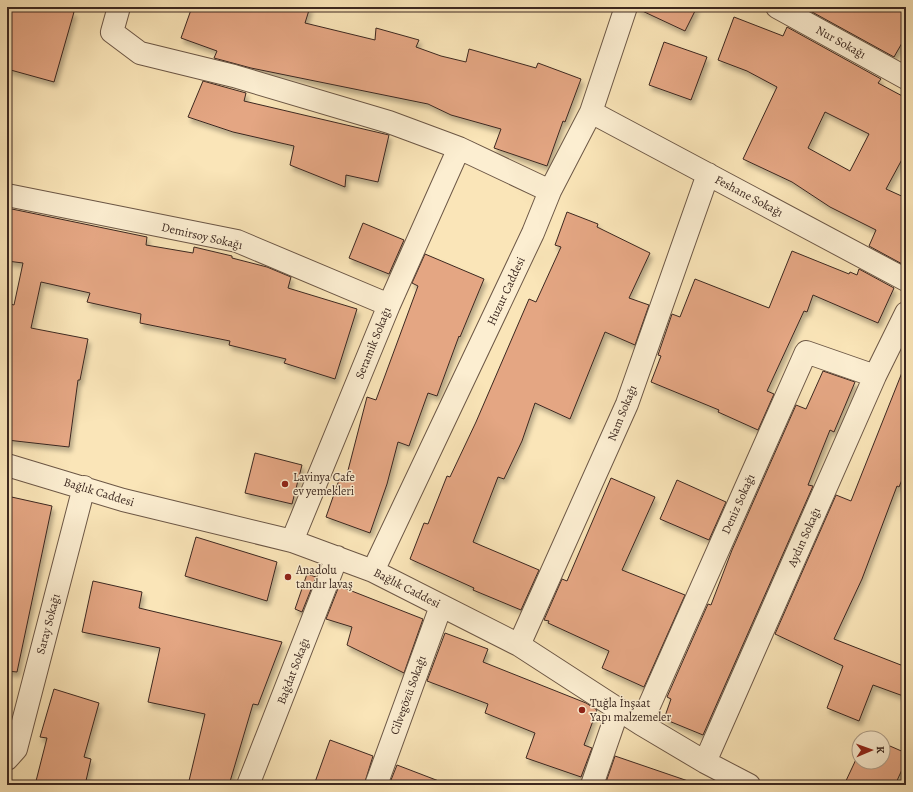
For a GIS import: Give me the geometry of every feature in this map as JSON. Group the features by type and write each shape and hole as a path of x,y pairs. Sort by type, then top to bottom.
{"street":[{"path":"119,7 112,32 140,53 249,80 389,122 459,148 550,191"},
{"name":"Huzur Caddesi","path":"373,570 533,233 550,191 591,112 626,7"},
{"name":"Nur Sokağı","path":"777,7 906,78"},
{"name":"Feshane Sokağı","path":"591,112 906,280"},
{"name":"Seramik Sokağı","path":"292,541 389,305 459,148"},
{"name":"Nam Sokağı","path":"519,645 627,404 708,174"},
{"name":"Demirsoy Sokağı","path":"7,195 237,241 389,305"},
{"name":"Aydın Sokağı","path":"705,762 875,376 906,313"},
{"name":"Deniz Sokağı","path":"641,724 806,352 875,376"},
{"name":"Bağlık Caddesi","path":"7,465 124,500 292,541 373,570 519,645 641,724 705,762 749,785"},
{"name":"Saray Sokağı","path":"7,759 16,749 84,487"},
{"name":"Bağdat Sokağı","path":"248,785 337,557"},
{"name":"Cilvegözü Sokağı","path":"376,785 441,606"},
{"path":"592,785 618,710"}],"building":[{"path":"13,7 57,7 74,12 54,82 7,69 7,27"},
{"path":"192,7 310,7 305,23 375,40 376,28 419,40 416,47 441,56 466,62 469,49 536,68 538,63 581,79 565,122 563,121 547,166 494,148 501,129 451,115 428,104 251,68 214,58 217,51 181,38"},
{"path":"638,7 697,7 685,31 638,9"},
{"path":"803,7 906,7 906,36 894,57"},
{"path":"734,17 783,36 787,27 881,79 878,83 906,98 906,152 886,189 906,198 906,260 904,265 869,246 876,230 830,207 792,182 743,159 777,87 747,71 718,60","holes":["825,112 869,134 850,171 808,148"]},
{"path":"664,42 707,57 691,100 649,85"},
{"path":"203,81 246,93 244,101 389,135 378,182 346,175 345,187 290,165 294,146 233,132 188,117"},
{"path":"7,208 147,237 146,245 193,253 194,247 232,256 232,258 267,267 291,277 288,288 357,309 335,379 284,363 286,359 229,345 230,341 140,323 141,314 87,302 90,293 41,282 31,328 88,339 80,380 78,380 69,447 7,440 7,303 14,305 23,263 7,261"},
{"path":"567,212 598,224 597,227 650,253 629,298 649,305 635,345 605,332 570,419 535,403 522,441 504,479 498,477 473,542 539,570 521,610 473,590 474,588 410,559 424,523 428,524 447,476 450,477 476,422 529,299 536,302 561,247 555,245"},
{"path":"363,223 404,240 389,274 349,258"},
{"path":"792,251 849,274 850,272 857,275 859,269 894,288 878,323 813,295 807,312 804,311 767,391 774,394 758,430 718,412 719,410 651,382 661,356 658,355 672,314 680,317 695,279 769,308"},
{"path":"425,254 484,279 460,337 459,336 437,396 428,393 409,446 398,442 387,484 370,533 326,517 339,480 345,482 367,397 376,400 418,286 412,283"},
{"path":"905,365 906,470 899,487 897,486 862,579 834,639 906,667 906,697 873,685 859,721 827,708 843,666 775,634 836,495 851,501"},
{"path":"823,371 855,382 834,432 830,430 808,485 813,486 703,735 664,719 671,699 667,697 708,604 711,605 732,550 796,405 806,409"},
{"path":"255,453 302,465 292,504 245,493"},
{"path":"611,478 655,497 622,570 685,595 644,687 602,668 609,651 548,623 549,621 544,620 562,579 567,581"},
{"path":"677,480 726,502 709,540 660,519"},
{"path":"7,496 52,506 17,672 7,671"},
{"path":"196,537 277,562 267,601 185,576"},
{"path":"307,574 316,577 302,612 295,609"},
{"path":"93,581 142,592 139,608 282,642 258,705 253,704 229,785 188,785 205,714 148,702 160,648 82,632"},
{"path":"339,586 423,619 404,673 347,645 352,627 326,619"},
{"path":"445,633 488,649 483,662 586,703 597,710 584,745 592,748 581,777 526,758 535,733 485,713 488,704 427,681"},
{"path":"54,689 99,703 84,757 91,759 85,785 35,785 47,738 40,737"},
{"path":"330,740 373,756 364,785 314,785"},
{"path":"891,746 906,753 906,761 895,785 844,785 851,770 891,770"},
{"path":"615,756 691,782 690,785 605,785"},
{"path":"397,765 444,783 444,785 389,785"}],"place":[{"name":"Lavinya Cafe ev yemekleri","path":"285,484"},
{"name":"Anadolu tandır lavaş","path":"288,577"},
{"name":"Tuğla İnşaat Yapı malzemeler","path":"582,710"}]}
